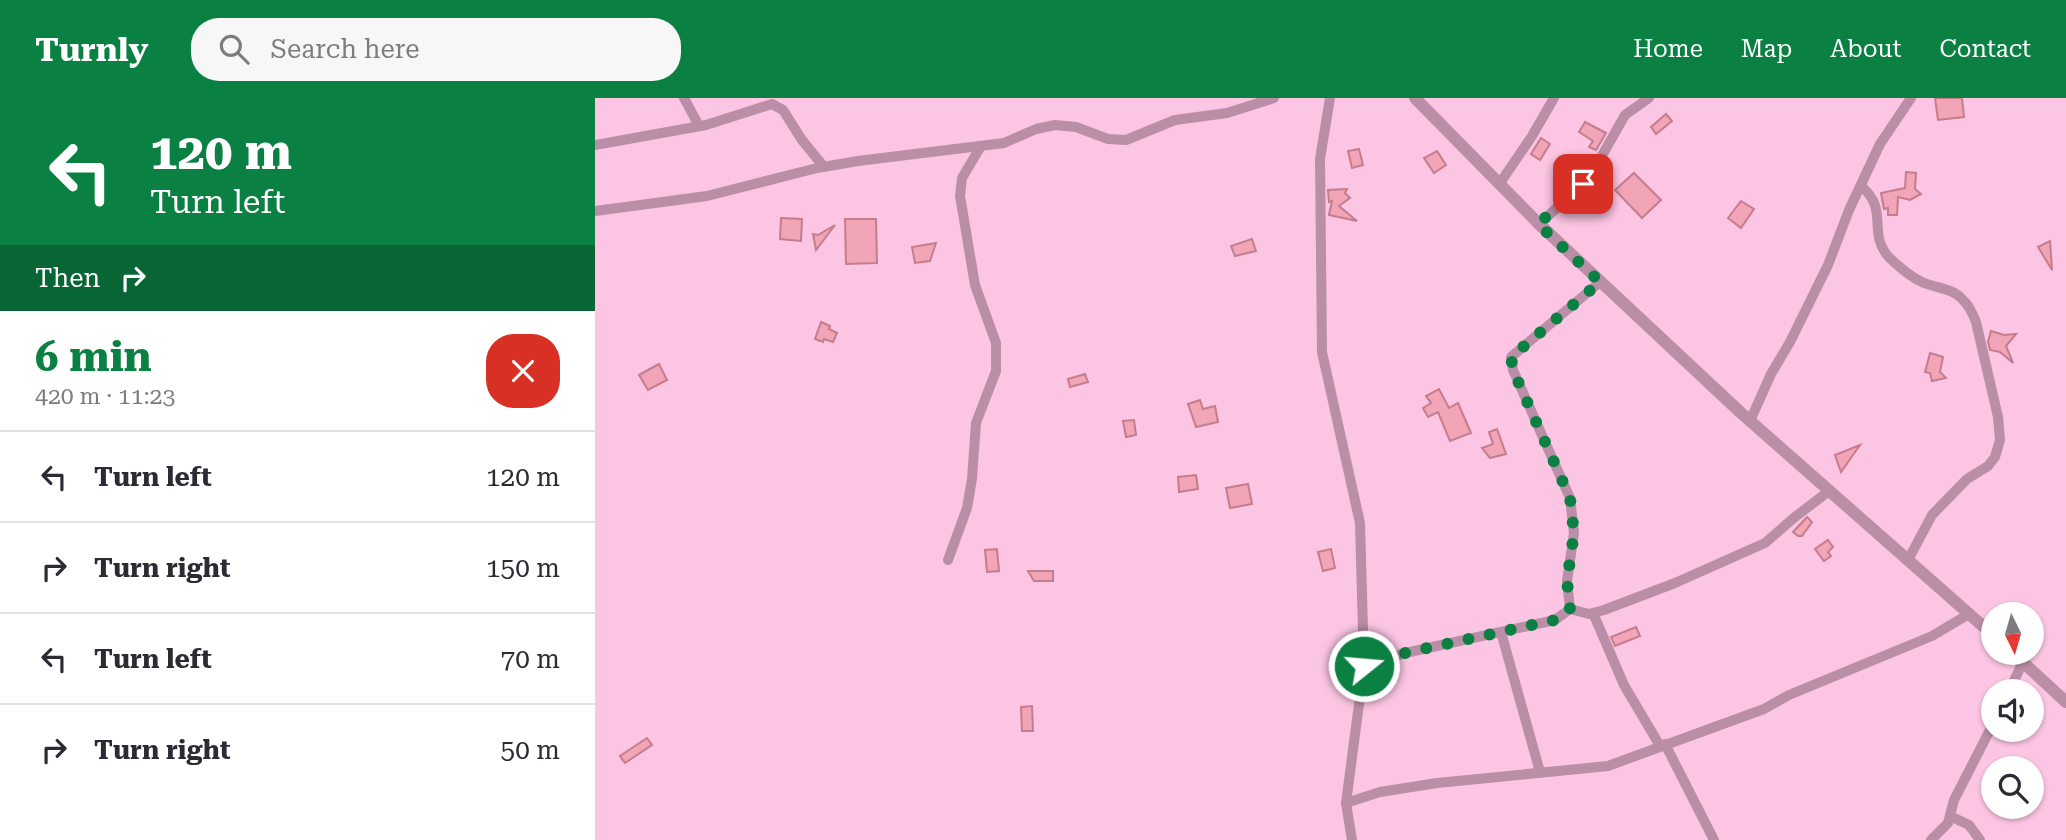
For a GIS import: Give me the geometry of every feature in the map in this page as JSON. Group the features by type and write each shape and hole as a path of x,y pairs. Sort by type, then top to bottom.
{"street":[{"path":"684,98 699,126"},
{"path":"595,211 708,196 824,167 1004,142 1036,129 1055,125 1076,127 1108,139 1126,140 1175,120 1227,113 1274,98"},
{"path":"1330,98 1321,159 1322,352 1360,523 1364,666 1346,803 1352,840"},
{"path":"1415,98 1538,224 1600,282 1750,421 1981,624"},
{"path":"1500,183 1554,98"},
{"path":"1538,224 1583,184 1625,115 1649,98"},
{"path":"1750,421 1771,374 1828,265 1880,144 1911,98"},
{"path":"595,145 699,126 761,107 776,106 783,110 824,167"},
{"path":"948,560 967,508 977,423 996,371 996,343 975,285 960,196 962,178 981,146"},
{"path":"1861,186 1870,193 1875,203 1877,231 1888,256 1921,282 1961,298 1971,311 1979,333 1998,417 2000,440 1995,457 1988,466 1967,479 1932,515 1908,560"},
{"path":"1570,609 1567,581 1574,533 1570,498 1513,370 1511,357 1600,282"},
{"path":"1364,666 1405,653 1555,620 1570,609 1593,613 1675,583 1765,543 1829,491"},
{"path":"1593,613 1625,685 1662,745 1714,840"},
{"path":"1346,803 1380,792 1437,783 1608,766 1764,709 1789,695 1932,636 1969,614"},
{"path":"1501,632 1540,772"},
{"path":"2026,665 2066,702"},
{"path":"1931,840 1948,823 1954,800 1984,742"},
{"path":"1950,816 1969,825 1980,840"}],"building":[{"path":"1935,98 1962,98 1964,117 1938,120"},
{"path":"1666,114 1672,121 1656,134 1651,127"},
{"path":"1585,122 1606,133 1596,150 1589,147 1593,141 1579,132"},
{"path":"1541,138 1550,144 1540,160 1531,154"},
{"path":"1359,149 1363,165 1352,168 1348,151"},
{"path":"1437,151 1446,165 1434,173 1424,158"},
{"path":"1906,172 1916,173 1915,189 1921,194 1910,200 1898,197 1897,215 1888,215 1888,208 1884,209 1881,193 1905,188"},
{"path":"1634,173 1661,200 1642,218 1615,190"},
{"path":"1347,189 1345,193 1350,198 1339,206 1357,221 1329,215 1332,201 1329,202 1328,190"},
{"path":"1741,201 1754,209 1741,228 1728,218"},
{"path":"781,218 802,219 801,241 780,239"},
{"path":"845,219 876,219 877,263 846,264"},
{"path":"835,225 816,250 813,234 818,235"},
{"path":"1252,239 1256,251 1235,256 1231,246"},
{"path":"2050,241 2052,270 2038,247"},
{"path":"936,243 930,261 915,263 912,247"},
{"path":"821,322 837,333 833,342 815,339"},
{"path":"1991,331 2004,335 2016,334 2006,346 2013,363 2000,352 1990,350 1988,342"},
{"path":"1930,353 1943,357 1940,372 1946,378 1932,381 1930,373 1925,372"},
{"path":"659,364 667,380 648,390 639,375"},
{"path":"1085,374 1088,382 1070,387 1068,379"},
{"path":"1439,389 1449,408 1458,403 1471,433 1450,441 1438,412 1428,417 1423,408 1431,403 1426,396"},
{"path":"1200,400 1203,409 1215,406 1218,422 1196,427 1188,404"},
{"path":"1134,420 1136,435 1126,437 1123,421"},
{"path":"1497,429 1506,454 1490,458 1482,448 1493,444 1489,432"},
{"path":"1860,445 1841,472 1835,455"},
{"path":"1196,475 1198,489 1179,492 1178,477"},
{"path":"1248,484 1252,504 1230,508 1226,488"},
{"path":"1807,517 1812,522 1802,536 1798,536 1793,532"},
{"path":"1828,540 1833,547 1828,552 1831,556 1824,561 1815,549"},
{"path":"997,549 999,571 987,572 985,550"},
{"path":"1331,549 1335,568 1323,571 1318,552"},
{"path":"1028,571 1053,571 1053,581 1034,581"},
{"path":"1636,627 1640,636 1615,646 1611,637"},
{"path":"1032,706 1033,731 1022,731 1021,707"},
{"path":"647,738 652,745 625,763 620,756"}],"route":[{"path":"1364,666 1405,653 1555,620 1570,609 1567,581 1574,533 1570,498 1513,370 1511,357 1600,282 1538,224 1583,184"}]}
